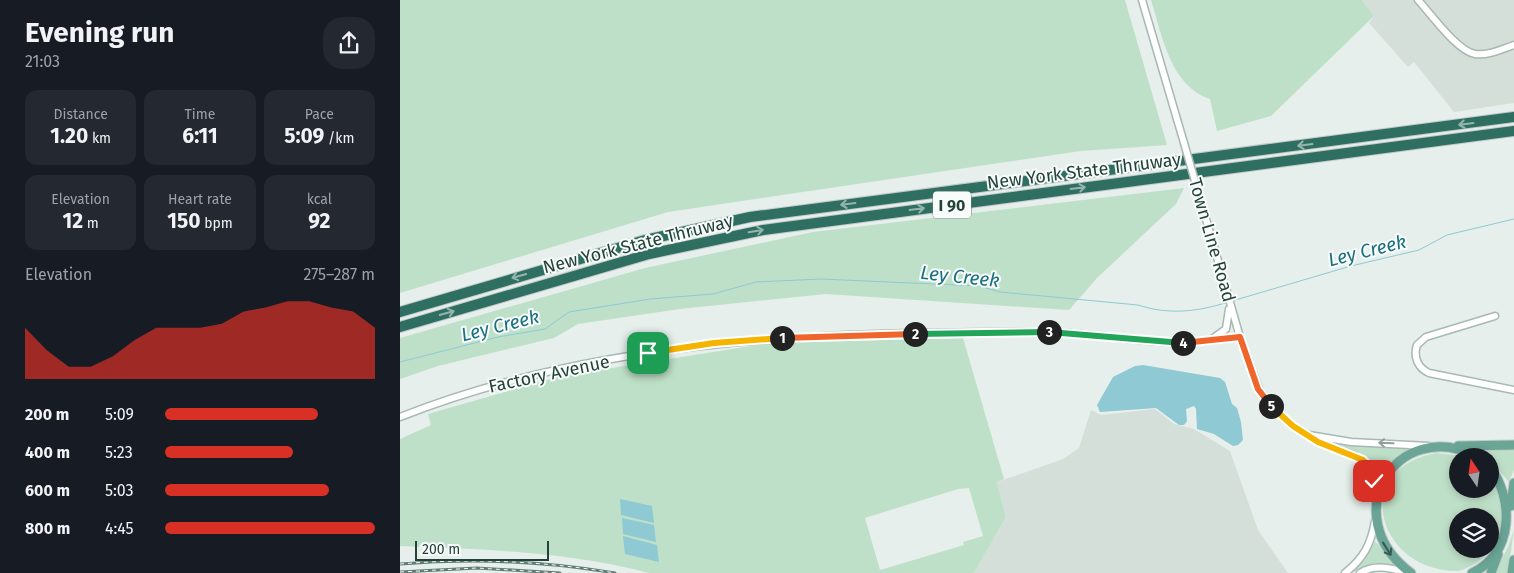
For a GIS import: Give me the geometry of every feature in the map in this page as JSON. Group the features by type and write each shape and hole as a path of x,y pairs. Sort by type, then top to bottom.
{"highway":[{"name":"New York State Thruway","path":"400,312 645,240 734,220 1514,117"},
{"name":"New York State Thruway","path":"400,326 649,254 747,233 1514,131"}],"main road":[{"path":"1410,573 1393,558 1378,532 1376,502 1387,476 1401,461 1435,446 1514,445"},
{"path":"1450,446 1455,448"},
{"path":"1499,479 1508,499 1510,514"},
{"path":"1499,549 1507,532 1514,483"},
{"path":"1472,573 1492,558"},
{"path":"1492,573 1496,558"},
{"path":"1512,573 1514,560"}],"street":[{"name":"Town Line Road","path":"1142,0 1227,290 1231,312 1258,389 1279,415 1304,434 1366,462 1374,481 1376,502"},
{"path":"1418,0 1468,52 1486,53 1514,45"},
{"path":"1208,340 1223,333 1231,312"},
{"path":"1494,316 1422,340 1416,349 1416,358 1420,366 1429,373 1514,390"},
{"name":"Factory Avenue","path":"400,417 466,392 530,376 648,353 714,343 794,337 1000,332 1080,333 1166,342 1240,337"},
{"name":"Town Line Road","path":"1304,434 1351,442 1435,446"},
{"path":"1345,573 1358,562 1369,547 1376,517"},
{"path":"1360,573 1371,568 1382,567 1410,573"}],"shaded area":[{"path":"1362,0 1514,0 1514,103 1454,112 1414,62 1408,67 1369,23 1374,16"},
{"path":"1155,409 1174,424 1194,429 1230,451 1258,530 1288,573 974,573 1006,517 997,482 1063,459 1079,448 1091,410 1101,415"}],"green space":[{"path":"400,0 1125,0 1167,145 1081,151 668,212 400,293"},
{"path":"1151,0 1362,0 1374,16 1271,116 1217,131 1210,99 1196,92 1185,83 1170,58"},
{"path":"1184,188 1176,204 1097,278 1069,310 826,294 680,309 578,324 554,338 438,366 400,379 400,338 645,268 813,232"},
{"path":"963,338 1004,479 997,482 1006,517 974,573 649,573 588,560 557,556 494,550 400,546 400,439 431,425 428,414 561,376 770,343","holes":["969,488 983,536 963,542 964,545 880,570 865,518 958,489"]},
{"path":"1335,444 1411,448 1389,466 1378,486 1372,467 1365,457 1354,450"},
{"path":"1499,448 1514,448 1514,470 1509,482 1499,470"},
{"path":"1436,453 1449,454 1449,498 1499,498 1499,493 1503,514 1499,535 1499,508 1449,508 1449,558 1483,558 1477,563 1459,571 1431,567 1409,556 1393,539 1384,519 1383,498 1391,479 1408,463"},
{"path":"1514,529 1508,573 1494,573 1508,547"},
{"path":"1375,541 1397,566 1371,564 1348,573 1364,561"}],"water":[{"path":"1143,365 1220,378 1225,382 1232,404 1237,408 1243,440 1238,445 1233,446 1214,434 1197,429 1196,409 1194,406 1186,409 1187,421 1184,425 1179,425 1156,408 1100,412 1097,405 1113,377 1135,366"},
{"path":"620,499 652,506 654,523 621,515"},
{"path":"622,518 654,525 656,542 623,534"},
{"path":"623,536 657,545 659,562 625,554"}],"waterway":[{"name":"Ley Creek","path":"1232,301 1351,266 1419,250 1447,235 1514,219"},
{"name":"Ley Creek","path":"400,362 498,337 545,329 569,312 650,299 713,294 756,282 821,279 979,286 1000,292 1138,305 1172,311 1194,310 1228,302"}],"railway":[{"path":"400,564 454,561 534,563 615,573"},
{"path":"400,572 477,568 560,573"}],"route":[{"path":"648,353 714,343 794,337 1055,332 1185,343 1240,337 1258,389 1279,415 1318,442 1354,455 1366,462 1372,472 1374,481"}]}
